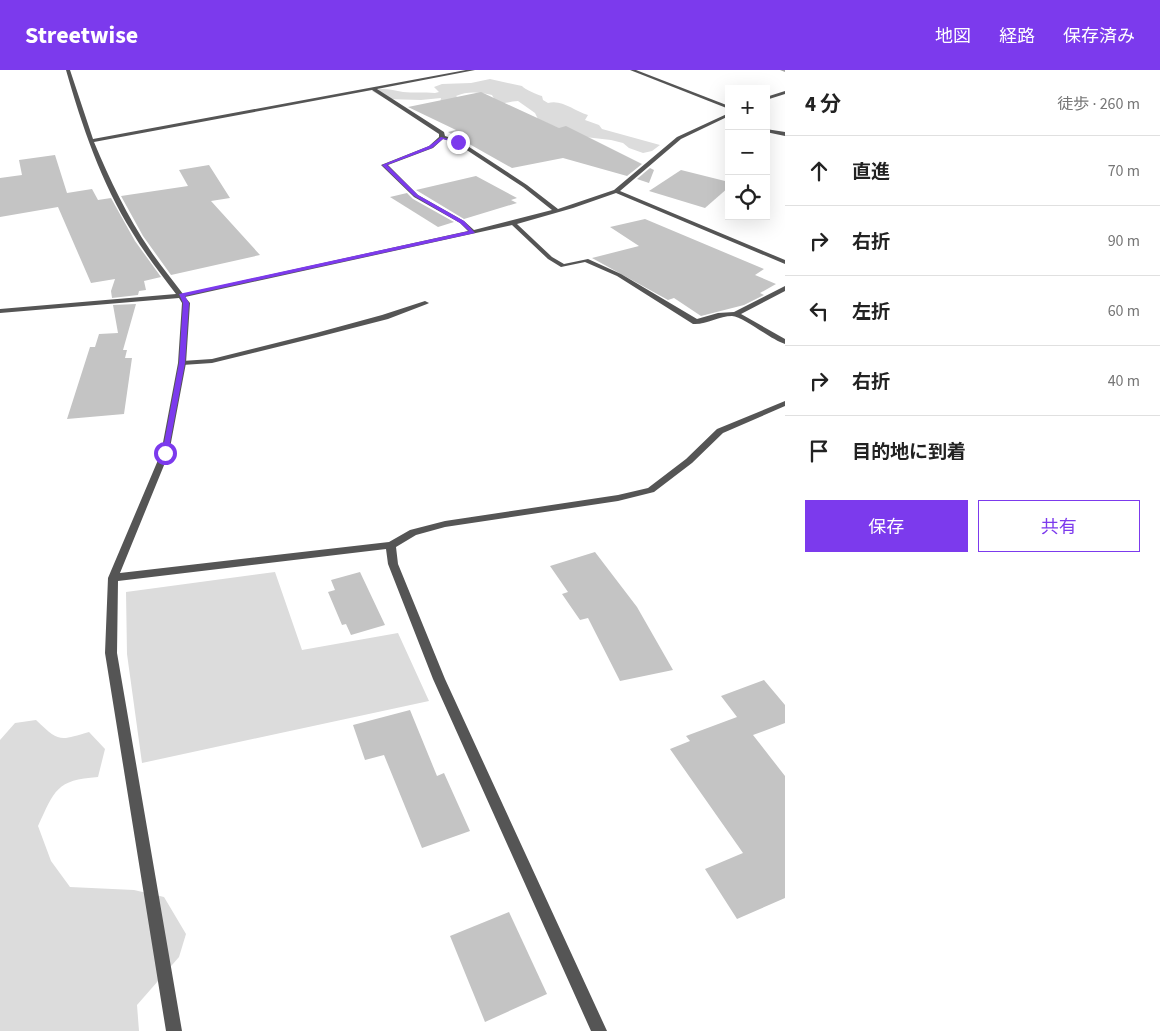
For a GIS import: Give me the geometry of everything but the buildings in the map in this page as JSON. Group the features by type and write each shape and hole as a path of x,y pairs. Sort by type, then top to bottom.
{"street":[{"path":"68,70 93,141 118,203 147,251 186,303 182,363 165,453 113,578 111,653 174,1031"},
{"path":"93,141 473,70"},
{"path":"632,70 725,106"},
{"path":"372,89 442,133 442,138"},
{"path":"770,98 785,92"},
{"path":"0,311 181,296 473,232 557,211 616,191 679,138 725,115"},
{"path":"718,118 725,120"},
{"path":"770,131 785,134"},
{"path":"442,138 458,142 525,186 557,211"},
{"path":"442,138 431,147 384,165 416,196 462,222 473,232"},
{"path":"616,191 785,262"},
{"path":"512,223 550,258 563,266 586,260 619,275 696,322 718,316 736,314 785,288"},
{"path":"182,363 196,364 212,361 318,335 385,317 426,303"},
{"path":"736,314 785,342"},
{"path":"113,578 390,545 413,532 445,524 618,498 651,490 689,461 720,431 785,402"},
{"path":"390,545 393,564 439,679 599,1031"}],"shaded area":[{"path":"490,79 522,86 542,96 543,100 548,103 553,102 568,106 588,115 585,120 599,125 602,129 660,145 652,151 643,153 629,148 623,143 576,136 538,119 535,113 518,101 500,103 492,95 487,94 465,93 456,96 460,99 440,103 441,98 421,100 386,99 372,91 383,89 435,93 439,92 434,87 442,84 471,83"},
{"path":"275,572 302,650 398,633 429,701 142,763 127,654 126,592"},
{"path":"36,720 60,738 89,732 105,749 98,777 84,778 65,784 53,795 38,826 51,861 70,887 134,890 164,897 186,934 179,957 137,1005 139,1031 0,1031 0,740 15,723"}],"route":[{"path":"165,453 182,363 186,303 181,296 473,232 462,222 416,196 384,165 431,147 442,138 458,142"}]}
